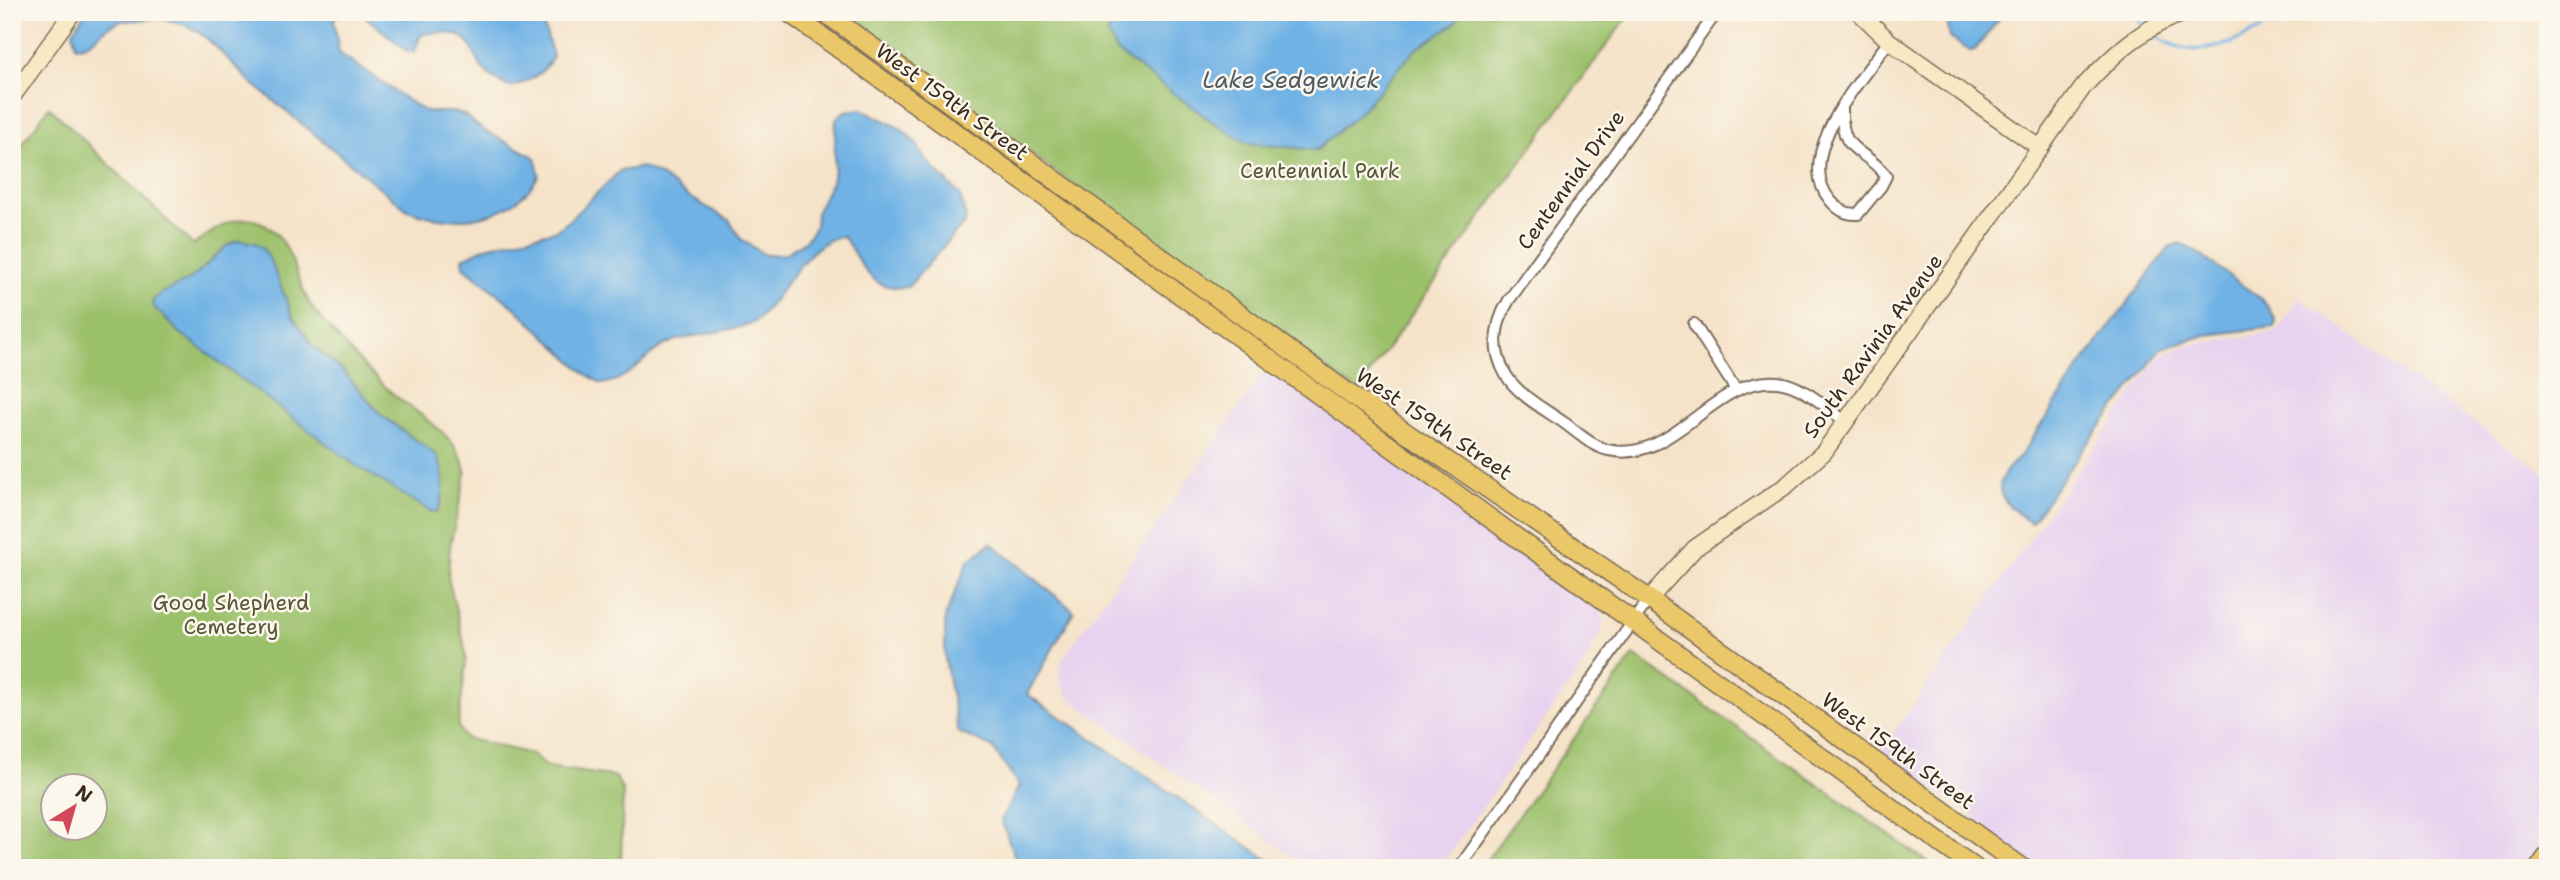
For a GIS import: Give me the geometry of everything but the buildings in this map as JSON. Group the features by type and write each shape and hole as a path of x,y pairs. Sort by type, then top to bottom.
{"highway":[{"path":"2541,868 2548,858"}],"main road":[{"name":"West 159th Street","path":"788,12 1975,868"},
{"name":"West 159th Street","path":"824,12 1351,395 1649,599 2022,868"}],"street":[{"path":"12,97 73,12"},
{"name":"Centennial Drive","path":"1717,12 1500,315 1496,345 1499,362 1510,381 1591,443 1608,450 1627,451 1645,447 1669,435 1736,390"},
{"path":"1859,12 1889,41 2040,148"},
{"name":"South Ravinia Avenue","path":"1459,868 1649,599 1695,548 1787,485 1824,452 2084,86 2112,56 2138,36 2189,12"},
{"path":"1842,109 1842,129 1846,141 1879,167 1886,176 1858,214 1844,213 1831,202 1822,189 1819,178 1822,145 1842,109 1889,41"},
{"path":"1694,324 1736,390 1754,384 1776,382 1793,386 1845,421"}],"shaded area":[{"path":"2299,298 2548,475 2548,841 2530,868 2036,868 1970,814 1880,752 2156,360 2170,351 2188,345 2277,332"},
{"path":"1268,366 1594,601 1601,610 1601,631 1583,665 1440,868 1309,868 1070,699 1062,686 1059,676 1062,660"}],"green space":[{"name":"Centennial Park","path":"836,12 1631,12 1357,391"},
{"name":"Good Shepherd Cemetery","path":"49,107 193,245 216,229 242,219 260,222 272,230 288,252 310,304 318,315 382,384 436,427 456,448 466,473 450,547 448,577 465,648 466,664 458,726 465,738 531,754 547,767 616,777 623,792 621,868 12,868 12,158"},
{"path":"1634,655 1936,868 1481,868"}],"water":[{"path":"86,12 340,12 334,19 339,53 419,108 428,112 455,112 464,115 483,130 531,155 536,159 539,175 514,203 480,217 443,219 406,209 253,84 215,46 190,27 175,21 158,19 121,21 88,43 76,46 73,31"},
{"path":"360,12 540,12 553,56 535,77 509,87 485,71 468,42 460,36 443,32 421,35 414,52 408,52"},
{"name":"Lake Sedgewick","path":"1115,12 1462,12 1454,24 1415,50 1358,114 1317,150 1247,143 1207,118 1116,51 1108,33"},
{"path":"1946,12 2004,12 1975,50 1970,51 1950,38"},
{"path":"862,109 900,128 916,143 924,158 960,195 965,222 908,287 895,288 875,280 861,265 843,236 830,240 818,247 796,270 757,320 664,345 632,371 602,384 586,374 514,307 464,267 463,258 486,247 554,231 564,225 620,171 643,167 729,220 741,239 765,255 785,254 806,240 815,227 816,213 832,181 836,119 845,111"},
{"path":"239,240 255,243 263,248 293,317 314,347 341,369 381,415 435,454 441,467 443,483 437,512 430,511 352,463 178,331 155,308 152,303 158,295 190,279 225,247"},
{"path":"2180,243 2261,299 2276,321 2274,327 2206,335 2162,348 2080,453 2031,523 2005,501 2000,485 2003,477 2019,458 2084,361 2169,247"},
{"path":"991,543 1074,611 1027,694 1280,868 1019,868 1001,820 1019,786 992,747 958,732 945,659 945,617 968,561"}],"waterway":[{"path":"2132,12 2144,26"},
{"path":"2275,27 2284,21 2342,12"},
{"path":"2372,12 2389,12"},
{"path":"2153,34 2172,45 2200,50 2231,43 2261,30"}]}
